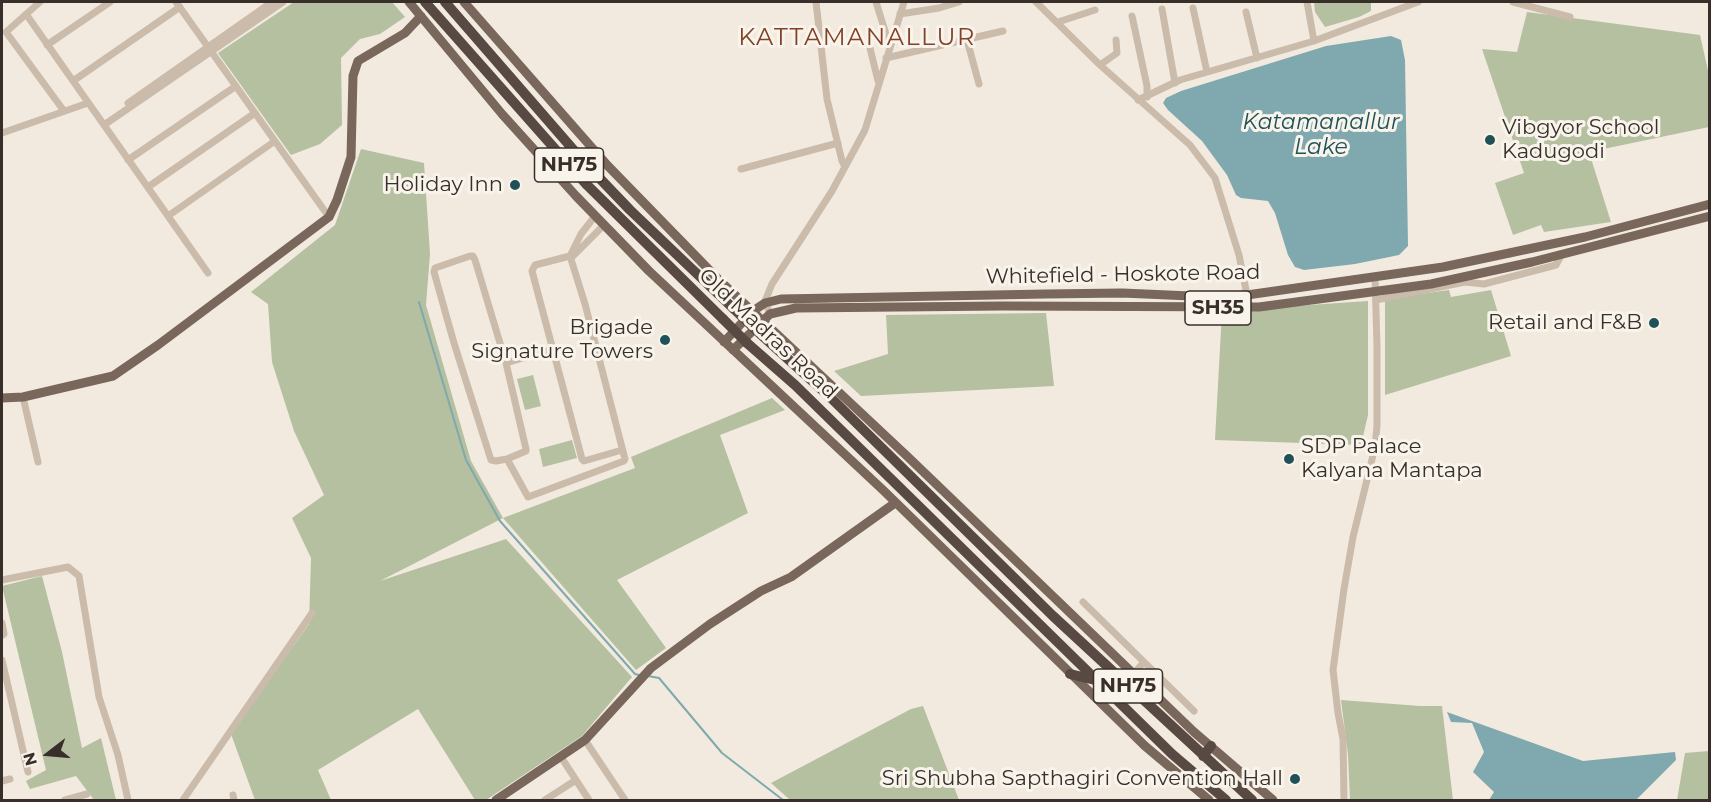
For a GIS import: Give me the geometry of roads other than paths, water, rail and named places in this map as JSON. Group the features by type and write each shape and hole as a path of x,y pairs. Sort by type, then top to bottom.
{"highway":[{"name":"Old Madras Road","path":"425,2 586,184 747,343 795,386 1098,681"},
{"name":"NH75","path":"445,2 584,162 630,210 734,309 763,322 830,397 1053,616 1252,801"},
{"path":"1070,674 1098,681"},
{"name":"NH75","path":"1098,681 1172,754 1226,801"},
{"path":"1203,756 1211,746"}],"main road":[{"path":"409,2 502,114 604,225 1148,749 1209,801"},
{"name":"Old Madras Road","path":"464,2 608,166 718,279 1134,674 1273,801"},
{"path":"2,398 23,397 113,376 329,217 338,200 351,157 353,76 358,60 405,33 421,16"},
{"name":"Whitefield - Hoskote Road","path":"724,342 753,311 765,303 781,298 1122,293 1199,297 1248,295 1443,267 1621,228 1710,204"},
{"name":"Whitefield - Hoskote Road","path":"763,322 796,308 1259,307 1376,296 1562,254 1710,216"},
{"path":"1199,297 1199,308"},
{"path":"733,350 763,322"},
{"path":"496,801 585,740 639,678 651,668 710,624 761,591 791,577 895,503"}],"street":[{"path":"40,2 6,32 64,111"},
{"path":"47,45 110,2"},
{"path":"210,49 272,2"},
{"path":"103,123 283,2"},
{"path":"816,2 827,99 845,167"},
{"path":"876,2 890,47"},
{"path":"763,322 766,297 772,284 832,191 865,130 904,2"},
{"path":"900,14 939,8 959,2"},
{"path":"1036,2 1100,65 1190,145 1215,178 1239,255 1248,295"},
{"path":"1306,2 1314,41"},
{"path":"1138,100 1174,83 1314,41 1418,2"},
{"path":"1513,2 1570,17"},
{"path":"73,81 178,4 329,217"},
{"path":"1193,8 1207,72"},
{"path":"1162,9 1174,83"},
{"path":"1058,22 1095,10"},
{"path":"1246,12 1257,58"},
{"path":"26,14 208,273"},
{"path":"1132,16 1147,86 1147,97"},
{"path":"886,58 1003,31"},
{"path":"968,40 980,84"},
{"path":"1100,65 1117,53 1116,40"},
{"path":"870,48 879,83"},
{"path":"128,160 236,86"},
{"path":"2,133 88,103"},
{"path":"148,187 255,113"},
{"path":"168,216 275,141"},
{"path":"741,169 838,144"},
{"path":"507,459 528,497 624,462 571,257 581,234 595,216"},
{"path":"604,225 571,257 535,265 532,271 582,459 584,461 622,450"},
{"path":"473,256 506,363 526,449 507,459 491,460 434,272 435,268 473,256"},
{"path":"1344,801 1343,740 1333,670 1348,562 1375,447 1377,426 1375,277"},
{"path":"506,363 553,350"},
{"path":"23,397 38,462"},
{"path":"2,580 68,567 79,576 99,697 118,755 128,801"},
{"path":"1083,602 1194,711"},
{"path":"183,801 312,613"},
{"path":"2,623 4,634 2,635"},
{"path":"2,660 28,772"},
{"path":"1134,674 1144,662"},
{"path":"585,740 625,801"},
{"path":"561,757 589,801"},
{"path":"2,781 10,779"},
{"path":"544,801 576,780"},
{"path":"65,801 87,794"}],"water":[{"name":"Katamanallur Lake","path":"1391,36 1401,40 1405,60 1408,246 1399,255 1355,264 1304,270 1295,267 1288,255 1275,213 1268,201 1241,198 1236,195 1227,175 1202,141 1163,103 1166,98 1181,91 1326,46"},
{"path":"1447,712 1583,761 1675,752 1676,760 1636,800 1489,800 1494,792 1473,772 1484,752 1472,723 1451,722"}],"waterway":[{"path":"419,302 466,460 500,521 635,674 639,675"},
{"path":"648,676 659,678 722,753 783,800"}],"place":[{"name":"Vibgyor School Kadugodi","path":"1490,140"},
{"name":"Holiday Inn","path":"515,185"},
{"name":"Retail and F&B","path":"1654,323"},
{"name":"Brigade Signature Towers","path":"665,340"},
{"name":"SDP Palace Kalyana Mantapa","path":"1289,459"},
{"name":"Sri Shubha Sapthagiri Convention Hall","path":"1295,779"}],"district":[{"name":"KATTAMANALLUR","path":"857,38"}]}
